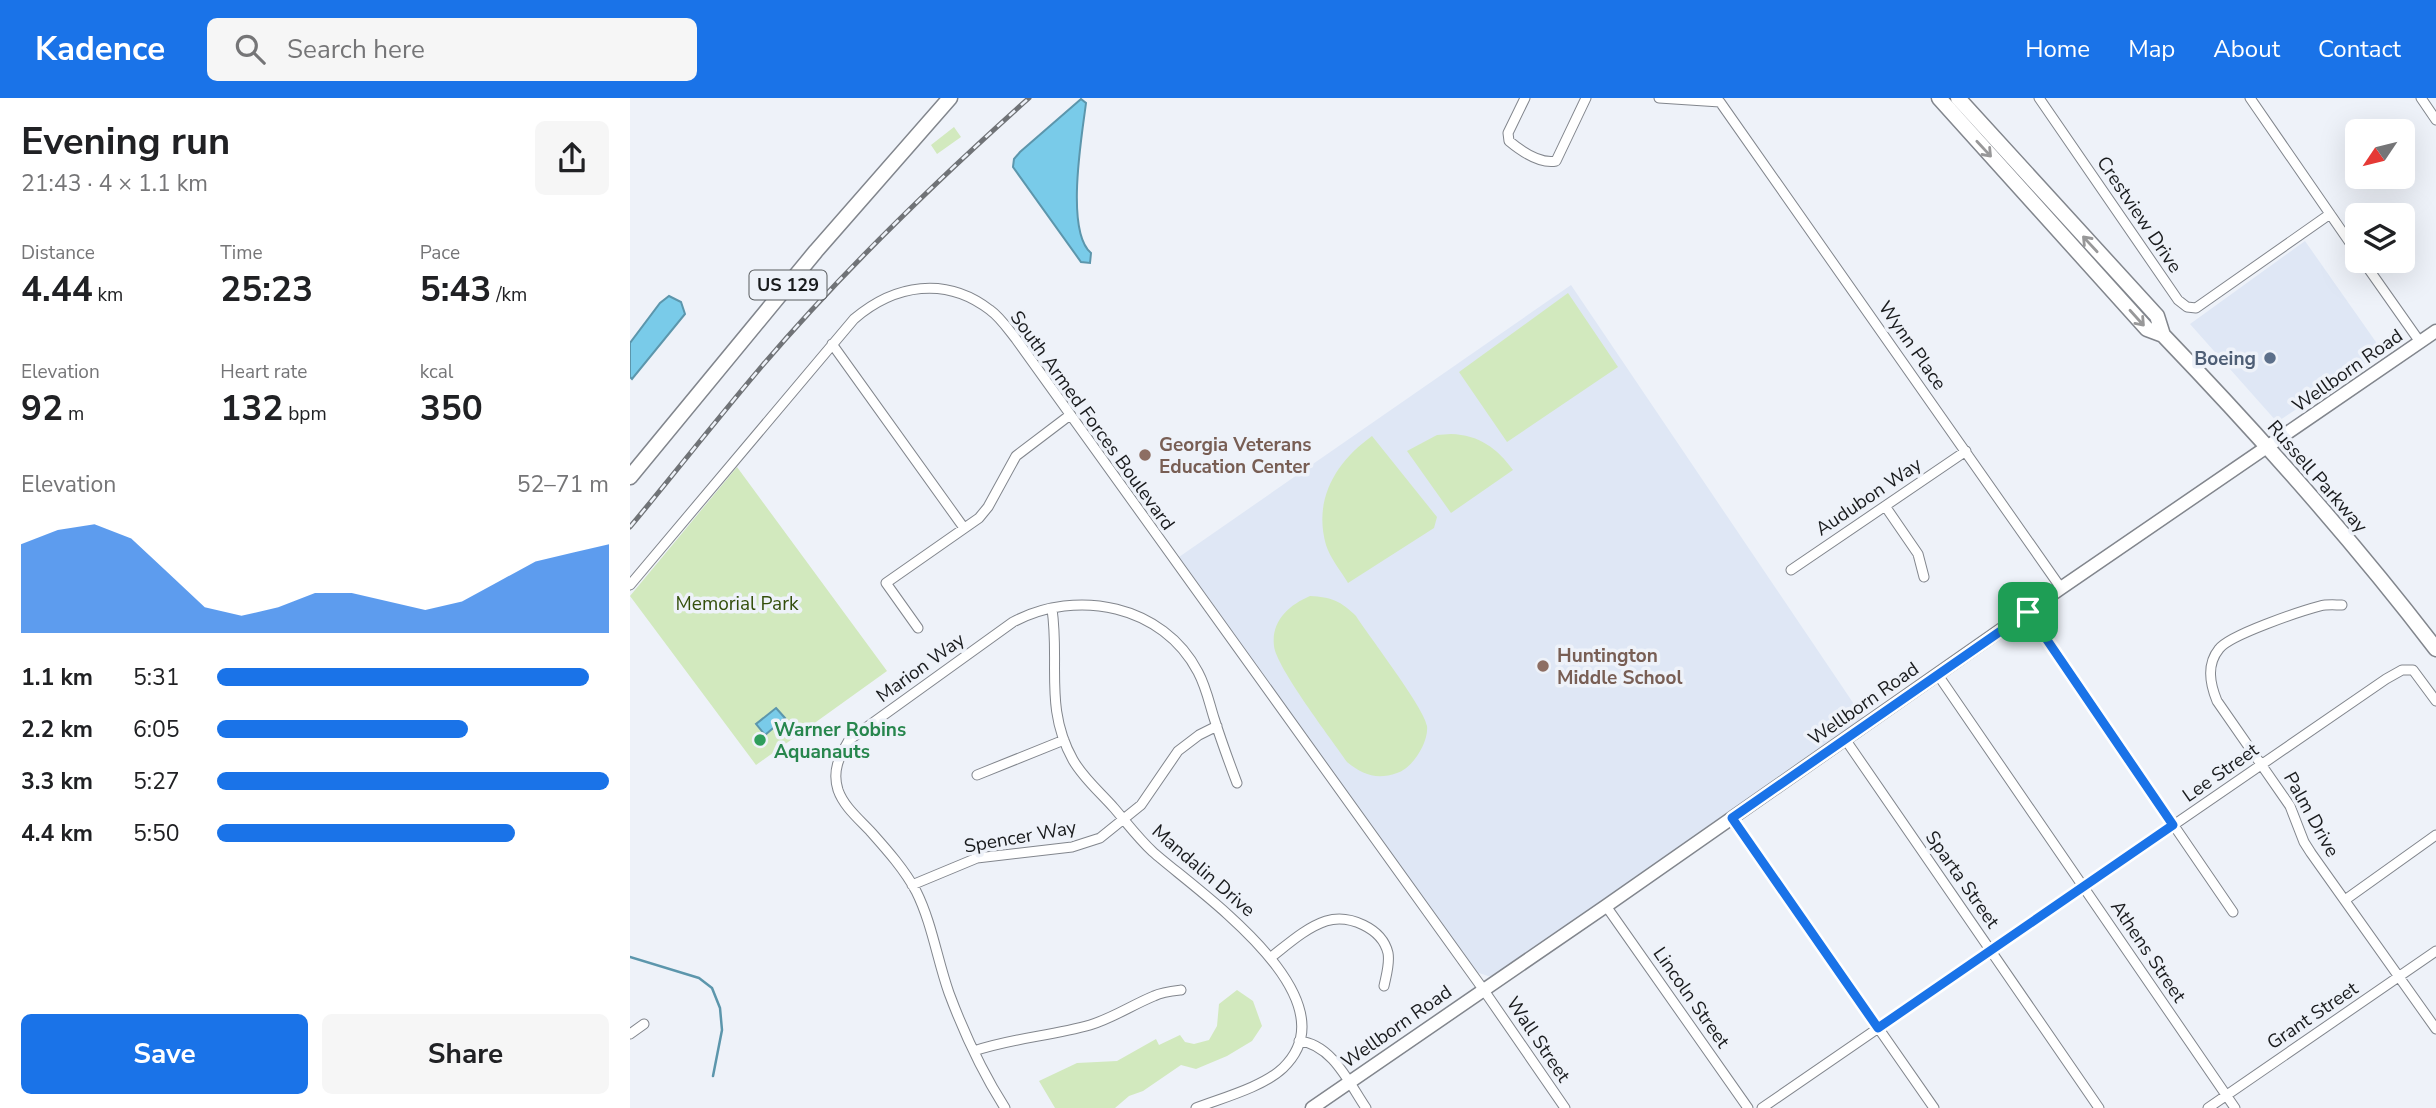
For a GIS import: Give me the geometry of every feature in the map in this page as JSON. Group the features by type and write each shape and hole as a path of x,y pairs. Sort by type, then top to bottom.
{"main road":[{"name":"US 129","path":"630,477 816,251 950,98"},
{"name":"Russell Parkway","path":"1939,98 2147,329 2163,335"},
{"name":"Russell Parkway","path":"1958,98 2157,316 2163,335 2355,547 2436,649"}],"street":[{"path":"1525,98 1508,133 1509,141 1548,163 1556,161 1586,98"},
{"name":"Wynn Place","path":"1659,98 1720,102 2061,588"},
{"name":"Crestview Drive","path":"2039,98 2178,300 2187,307 2196,308 2330,214"},
{"path":"2250,98 2345,236"},
{"path":"2421,98 2436,120"},
{"path":"2371,273 2420,342"},
{"name":"South Armed Forces Boulevard","path":"630,586 854,319 884,297 908,290 933,287 970,298 991,311 1016,339 1483,989"},
{"name":"Wellborn Road","path":"1312,1108 2436,331"},
{"path":"832,344 964,528"},
{"path":"918,628 886,583 979,518 1016,456 1070,415"},
{"name":"Audubon Way","path":"1791,570 1966,451"},
{"path":"1885,506 1918,554 1924,577"},
{"name":"Marion Way","path":"1005,1108 974,1051 949,993 926,917 912,885 890,854 843,800 836,778 840,754 849,740 1004,627 1030,614 1096,604 1130,612 1152,623 1184,651 1198,671 1237,783"},
{"name":"Palm Drive","path":"2342,605 2322,605 2234,638 2220,647 2212,660 2211,686 2217,701 2290,806 2304,842 2436,1029"},
{"name":"Mandalin Drive","path":"1052,610 1056,645 1054,704 1064,740 1086,779 1156,854 1244,928 1270,958 1297,1004 1301,1024 1299,1041"},
{"path":"2028,612 2232,912"},
{"name":"Lee Street","path":"1762,1108 2386,679 2402,670 2413,670 2436,701"},
{"name":"Athens Street","path":"1938,675 2235,1108"},
{"name":"Spencer Way","path":"912,885 978,858 1080,845 1105,835 1141,805 1178,751 1199,734 1217,726"},
{"name":"Sparta Street","path":"1845,739 2099,1108"},
{"path":"977,775 1064,740"},
{"path":"1732,818 1934,1108"},
{"path":"2345,900 2436,835"},
{"name":"Lincoln Street","path":"1606,906 1748,1108"},
{"path":"1270,958 1314,926 1337,919 1350,920 1374,931 1382,940 1388,952 1389,965 1384,986"},
{"name":"Grant Street","path":"2208,1108 2436,951"},
{"name":"Wall Street","path":"1483,989 1565,1108"},
{"path":"974,1051 1001,1042 1093,1024 1156,995 1181,990"},
{"path":"630,1034 644,1024"},
{"path":"1196,1108 1277,1073 1290,1059 1299,1041 1311,1042 1324,1050 1366,1108"}],"shaded area":[{"path":"2305,241 2383,352 2277,422 2190,324"},
{"name":"Huntington Middle School","path":"1571,285 1864,719 1497,977 1488,976 1476,972 1179,557"}],"green space":[{"path":"954,127 961,137 937,154 931,145"},
{"path":"1568,293 1618,367 1507,442 1459,372"},
{"path":"1437,435 1470,437 1486,444 1513,470 1451,513 1407,451"},
{"path":"1372,436 1437,517 1434,528 1348,583 1326,545 1323,528 1325,497 1338,470 1359,446"},
{"name":"Memorial Park","path":"737,467 887,671 756,765 630,596"},
{"path":"1310,596 1335,601 1356,616 1424,717 1427,726 1425,740 1414,761 1403,770 1377,776 1365,773 1347,762 1284,670 1274,646 1275,629 1289,609"},
{"path":"1237,990 1253,1001 1262,1026 1252,1041 1227,1056 1196,1069 1181,1065 1143,1091 1129,1096 1115,1108 1055,1108 1039,1081 1077,1063 1117,1061 1156,1039 1159,1045 1180,1035 1185,1042 1194,1044 1209,1040 1217,1026 1219,1004"}],"water":[{"path":"1081,99 1086,103 1077,204 1083,242 1091,253 1090,263 1081,262 1013,167 1014,159 1020,152"},
{"path":"669,296 681,302 685,314 632,379 630,343 660,303"},
{"path":"776,708 785,718 765,735 756,724"}],"waterway":[{"path":"630,957 699,978 712,988 720,1008 722,1030 713,1076"}],"railway":[{"path":"630,527 762,366 825,295 925,194 1029,98"}],"place":[{"name":"Boeing","path":"2270,358"},
{"name":"Georgia Veterans Education Center","path":"1145,455"},
{"name":"Huntington Middle School","path":"1543,666"},
{"name":"Warner Robins Aquanauts","path":"760,740"}],"route":[{"path":"2028,612 2173,825 1878,1028 1732,818 2028,612"}]}
